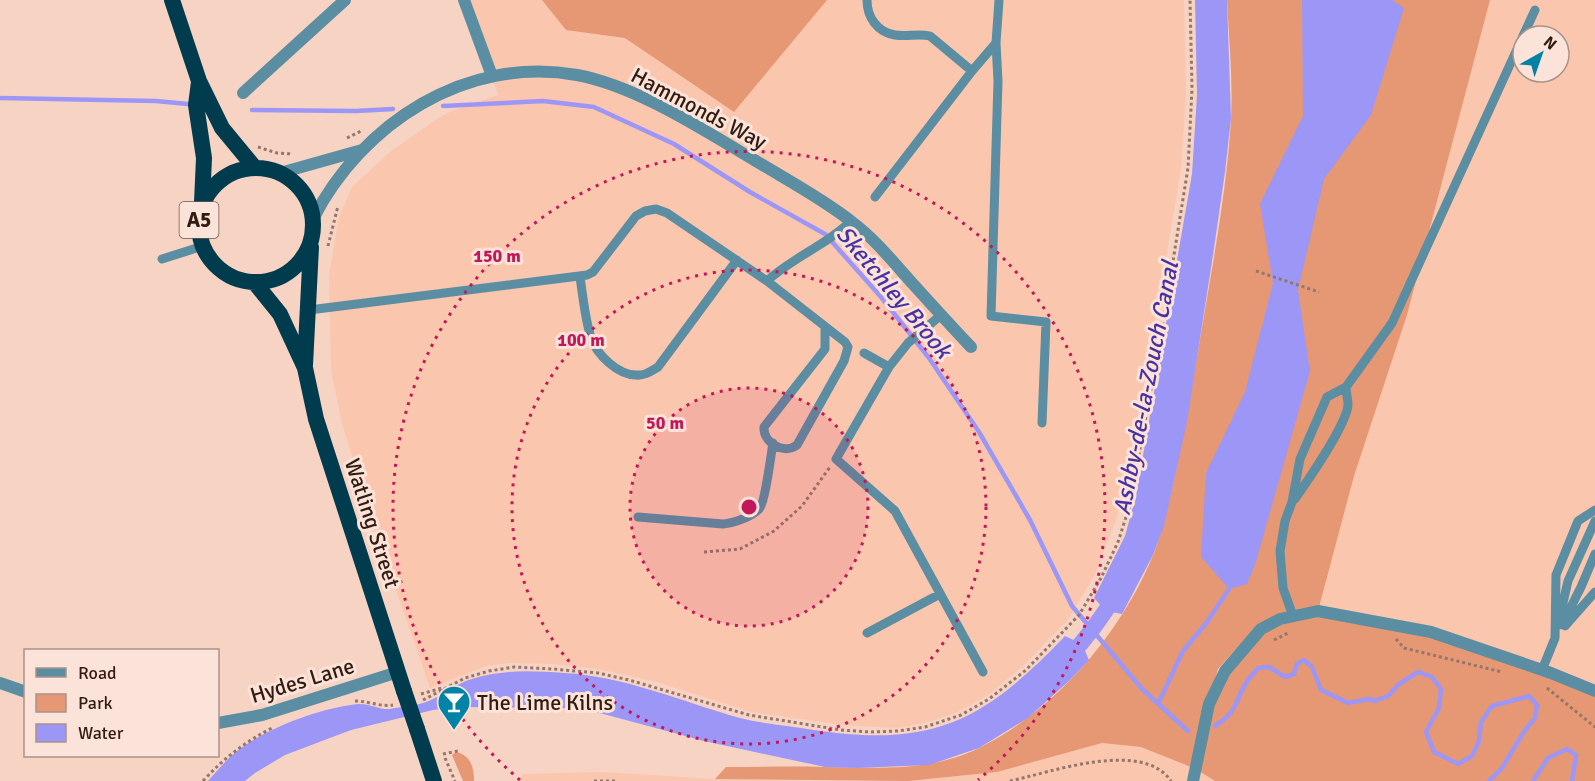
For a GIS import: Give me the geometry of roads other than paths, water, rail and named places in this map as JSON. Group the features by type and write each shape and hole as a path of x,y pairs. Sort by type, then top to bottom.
{"highway":[{"name":"A5","path":"172,0 199,81 222,128 255,168"},
{"name":"A5","path":"199,81 196,105 204,158 199,233 211,261 223,272 238,280 255,283"},
{"name":"A5","path":"202,206 210,191 223,179 238,171 255,168 280,173"},
{"path":"255,283 273,280 290,272 303,259 311,243 313,219 308,200 296,185 280,173"},
{"name":"Watling Street","path":"305,368 311,243"},
{"name":"Watling Street","path":"255,283 280,314 305,368 315,419 398,672 409,698 434,781"}],"street":[{"path":"243,93 345,0"},
{"path":"464,0 492,76"},
{"name":"Hammonds Way","path":"313,219 334,183 362,150 403,115 435,95 492,76 529,71 577,75 624,89 722,141 851,221 891,259 971,347"},
{"name":"Hammonds Way","path":"280,173 362,150"},
{"path":"1192,781 1202,745 1209,704 1225,670 1261,629 1280,618 1318,612 1431,632 1542,670 1595,691"},
{"name":"Hydes Lane","path":"219,723 262,715 398,672"},
{"path":"0,683 24,691"}],"lane":[{"path":"867,0 871,20 880,29 895,35 930,36 972,71"},
{"path":"999,0 996,44 998,81 991,316 1046,322 1042,423"},
{"path":"1529,24 1535,10"},
{"path":"875,197 972,71 996,44"},
{"path":"1293,616 1283,588 1280,551 1300,459 1327,397 1346,387 1392,323 1511,62"},
{"path":"309,310 580,277 593,272 636,216 656,209 678,220 767,281 845,342 848,347 844,362 797,445 786,451 773,443 764,432 764,427 825,349 825,327"},
{"path":"767,281 781,268 841,231 851,221"},
{"path":"162,259 203,246"},
{"path":"580,277 591,339 601,355 614,367 626,374 638,376 658,367 736,260"},
{"path":"941,315 908,344 888,367 836,459 895,511 983,672"},
{"path":"864,353 888,367"},
{"path":"1292,502 1318,467 1336,433 1348,407 1346,387"},
{"path":"639,517 723,524 736,521 754,512 762,504 773,443"},
{"path":"1555,638 1556,575 1578,521 1595,510"},
{"path":"1555,638 1568,581 1595,521"},
{"path":"1542,670 1595,554"},
{"path":"1555,638 1595,592"},
{"path":"867,633 940,594"}],"water":[{"path":"1195,0 1227,0 1231,118 1225,172 1187,422 1164,526 1153,555 1122,614 1106,611 1094,598 1125,536 1136,496 1192,174 1197,95"},
{"path":"1302,0 1392,0 1404,8 1371,115 1324,179 1298,290 1310,371 1255,565 1247,584 1229,589 1201,557 1206,473 1245,392 1273,283 1260,204 1303,116"},
{"path":"1065,636 1082,644 1089,660 1070,680 1028,718 979,748 929,765 825,767 704,741 596,712 562,708 460,707 433,710 351,730 285,755 245,781 208,781 237,751 294,720 358,704 390,709 421,704 467,681 506,672 564,673 609,679 740,718 814,730 856,735 892,735 924,731 954,722 981,708 1036,665"}],"waterway":[{"name":"Sketchley Brook","path":"0,98 156,101 188,104"},
{"name":"Sketchley Brook","path":"443,106 543,101 594,107 674,144 750,192 825,234 881,297 929,358 979,432 1030,520 1072,606 1143,690 1188,731"},
{"name":"Sketchley Brook","path":"252,110 393,109"},
{"path":"1158,704 1183,651 1207,622 1229,589"},
{"name":"Ashby-de-la-Zouch Canal","path":"1066,660 1094,628 1117,592"},
{"path":"1215,726 1232,711 1246,683 1258,668 1269,667 1285,677 1294,674 1297,664 1304,660 1312,667 1321,690 1348,703 1369,699 1375,701 1388,696 1399,684 1418,672 1432,677 1441,689 1439,708 1426,732 1434,752 1458,764 1472,756 1479,741 1481,722 1492,706 1529,696 1537,705 1535,718 1502,768 1489,781"},
{"path":"1533,781 1548,758 1567,749 1576,755 1572,781"}],"place":[{"name":"The Lime Kilns","path":"454,731"}]}
